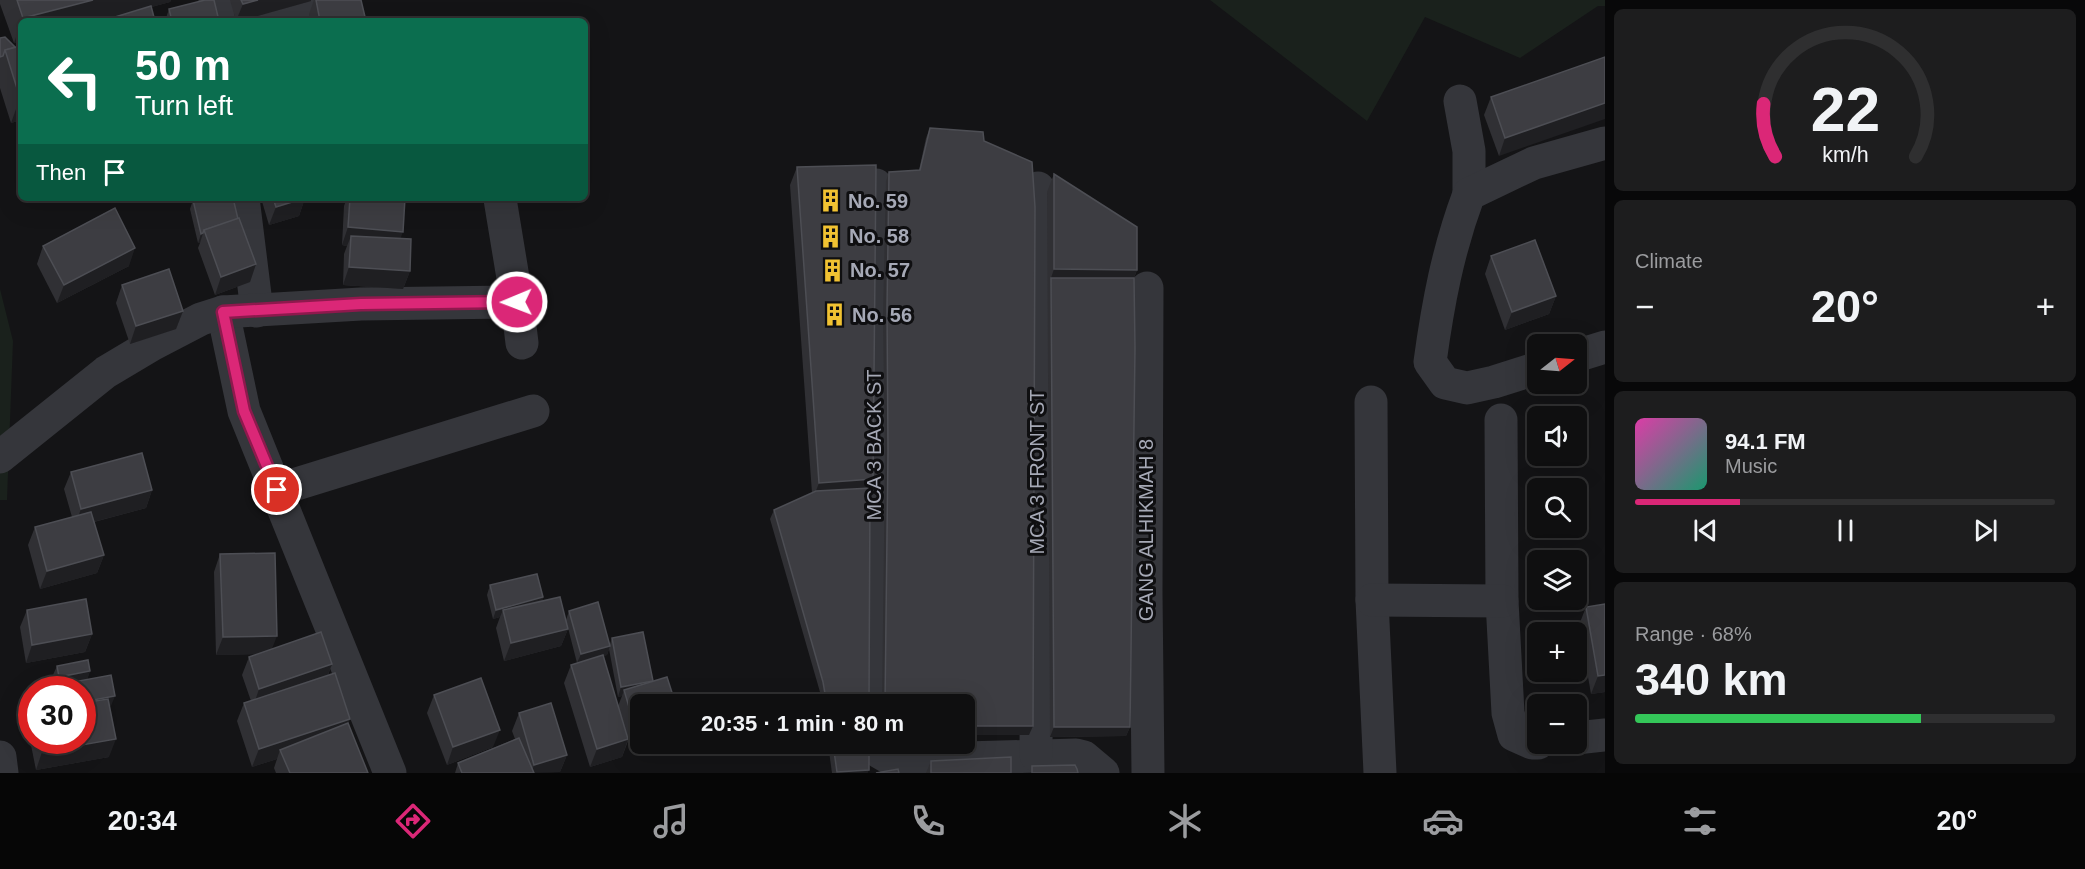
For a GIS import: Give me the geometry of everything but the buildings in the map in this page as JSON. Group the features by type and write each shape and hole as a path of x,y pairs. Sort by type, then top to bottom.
{"street":[{"path":"215,0 218,18"},
{"path":"277,18 334,0"},
{"path":"1460,101 1469,151 1469,194 1458,223 1439,296 1430,362 1445,383 1467,388 1527,372"},
{"path":"1469,194 1534,163 1605,143"},
{"name":"MCA 3 BACK ST","path":"872,694 876,185"},
{"name":"MCA 3 FRONT ST","path":"1036,755 1038,188"},
{"path":"243,201 257,312"},
{"path":"500,201 522,343"},
{"name":"GANG ALHIKMAH 8","path":"1147,288 1148,773"},
{"path":"0,457 106,372 201,319 223,312 257,312 361,304 517,302"},
{"path":"223,312 244,411 390,773"},
{"path":"1587,353 1605,347"},
{"path":"1371,402 1372,600 1380,773"},
{"path":"277,490 533,411"},
{"path":"1501,420 1502,601 1508,713 1514,735 1527,741"},
{"path":"1372,600 1502,601"},
{"path":"1587,737 1605,735"},
{"path":"884,754 893,760 1076,755 1084,757 1103,773"},
{"path":"0,757 2,773"}],"shaded area":[{"path":"1210,0 1605,0 1605,6 1598,6 1520,58 1425,17 1367,121"},
{"path":"0,289 13,341 7,500 0,500"}],"place":[{"name":"No. 59","path":"830,201"},
{"name":"No. 58","path":"831,236"},
{"name":"No. 57","path":"832,270"},
{"name":"No. 56","path":"834,315"}],"route":[{"path":"277,490 244,411 223,312 257,312 361,304 517,302"}]}
